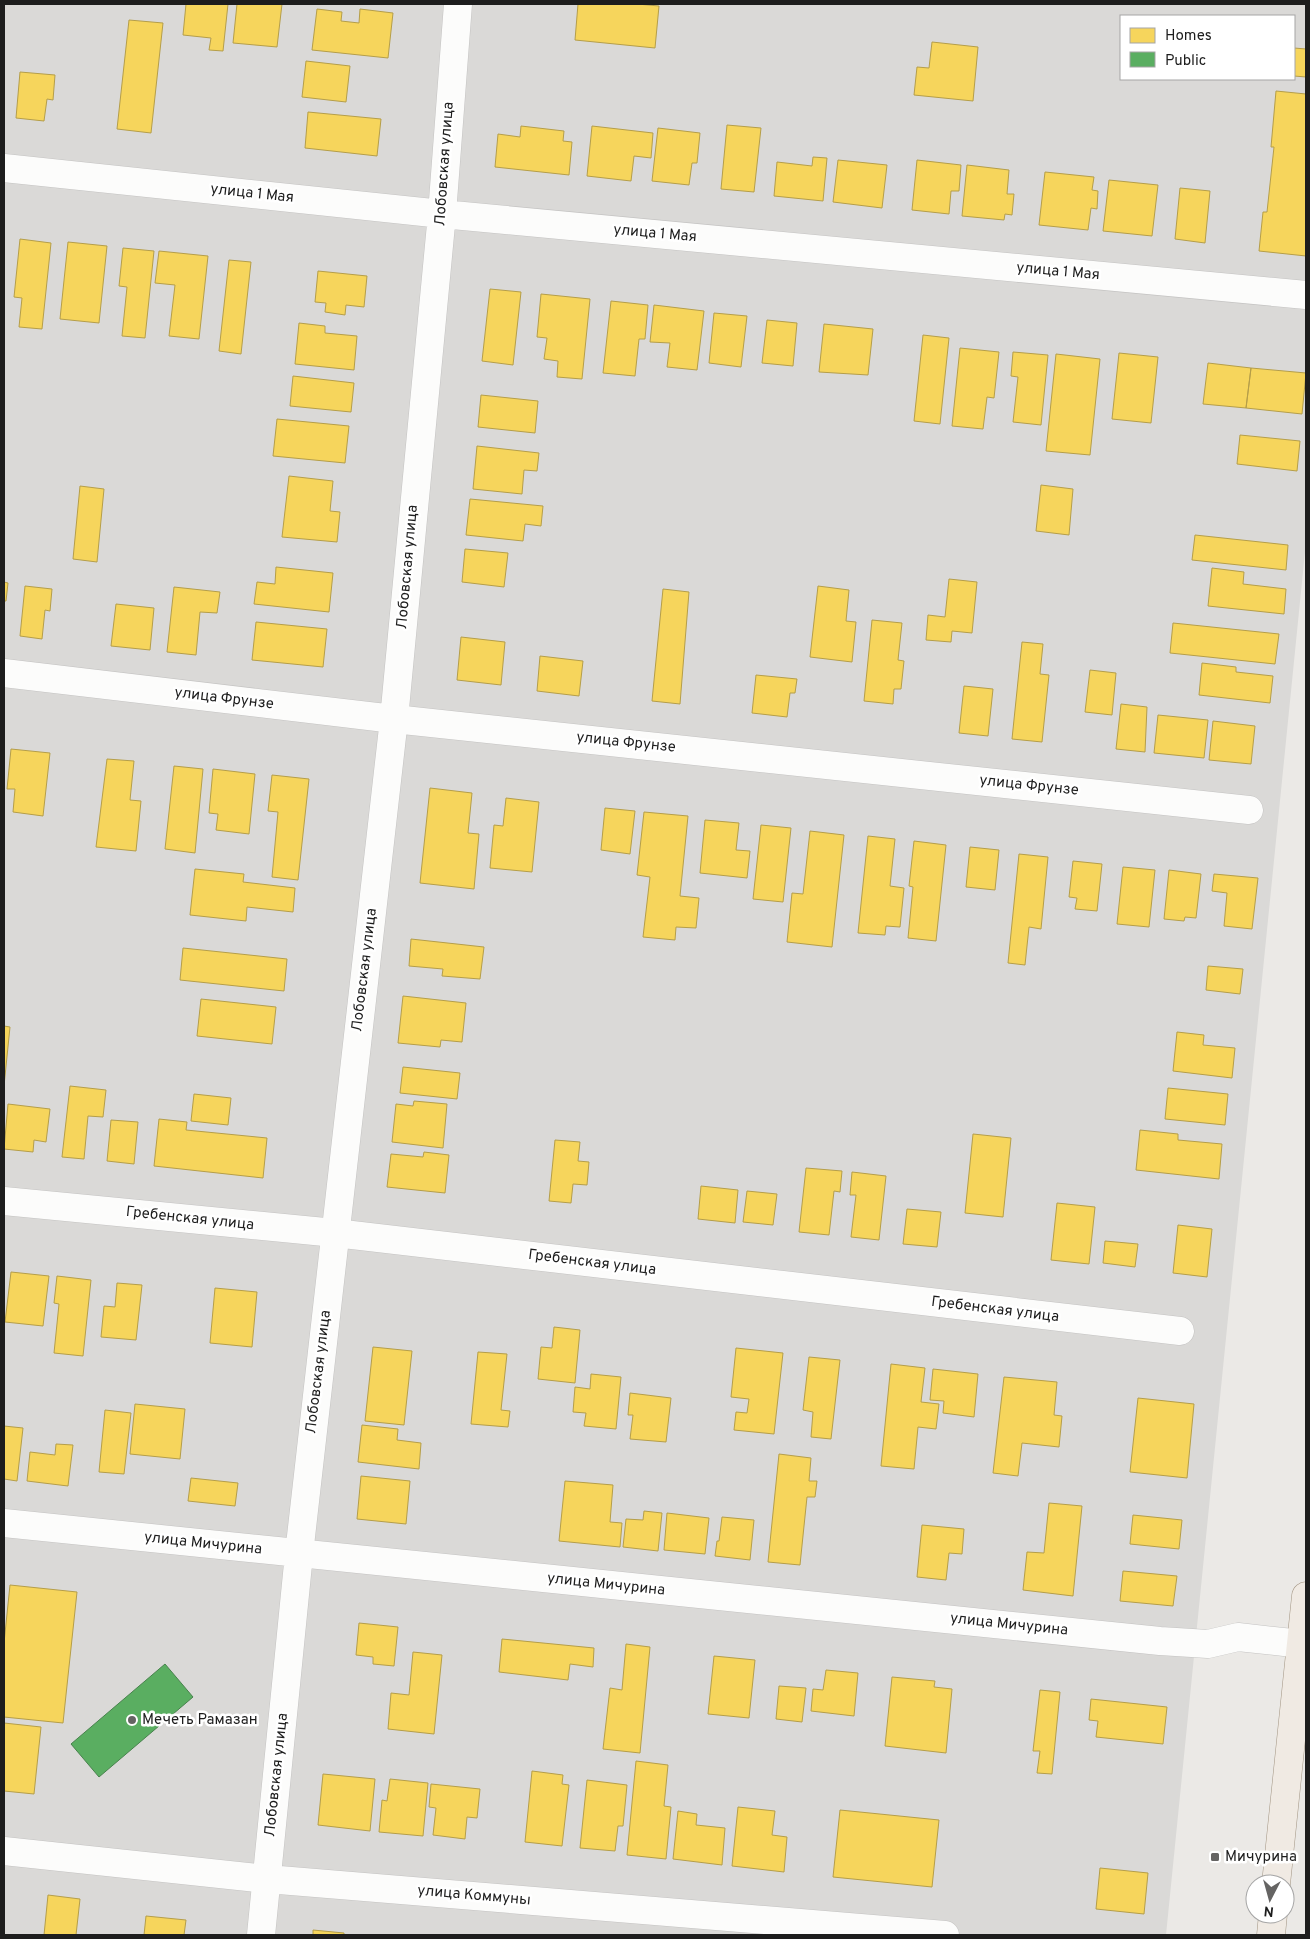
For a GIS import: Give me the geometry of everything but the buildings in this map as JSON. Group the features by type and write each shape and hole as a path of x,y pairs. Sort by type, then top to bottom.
{"main road":[{"path":"1277,1874 1306,1596"}],"street":[{"name":"Лобовская улица","path":"261,1935 299,1554 394,719 442,214 458,4"},
{"name":"улица 1 Мая","path":"4,168 442,214 1306,295"},
{"name":"улица Фрунзе","path":"4,674 394,719 1249,810"},
{"name":"Гребенская улица","path":"4,1201 335,1234 1180,1331"},
{"name":"улица Мичурина","path":"4,1523 1208,1644 1238,1637 1302,1644"},
{"name":"улица Коммуны","path":"4,1851 267,1879 945,1935"}],"shaded area":[{"path":"4,4 1306,4 1306,542 1166,1935 4,1935"}],"place":[{"name":"Мечеть Рамазан","path":"132,1720"},
{"name":"Мичурина","path":"1215,1857"}]}
